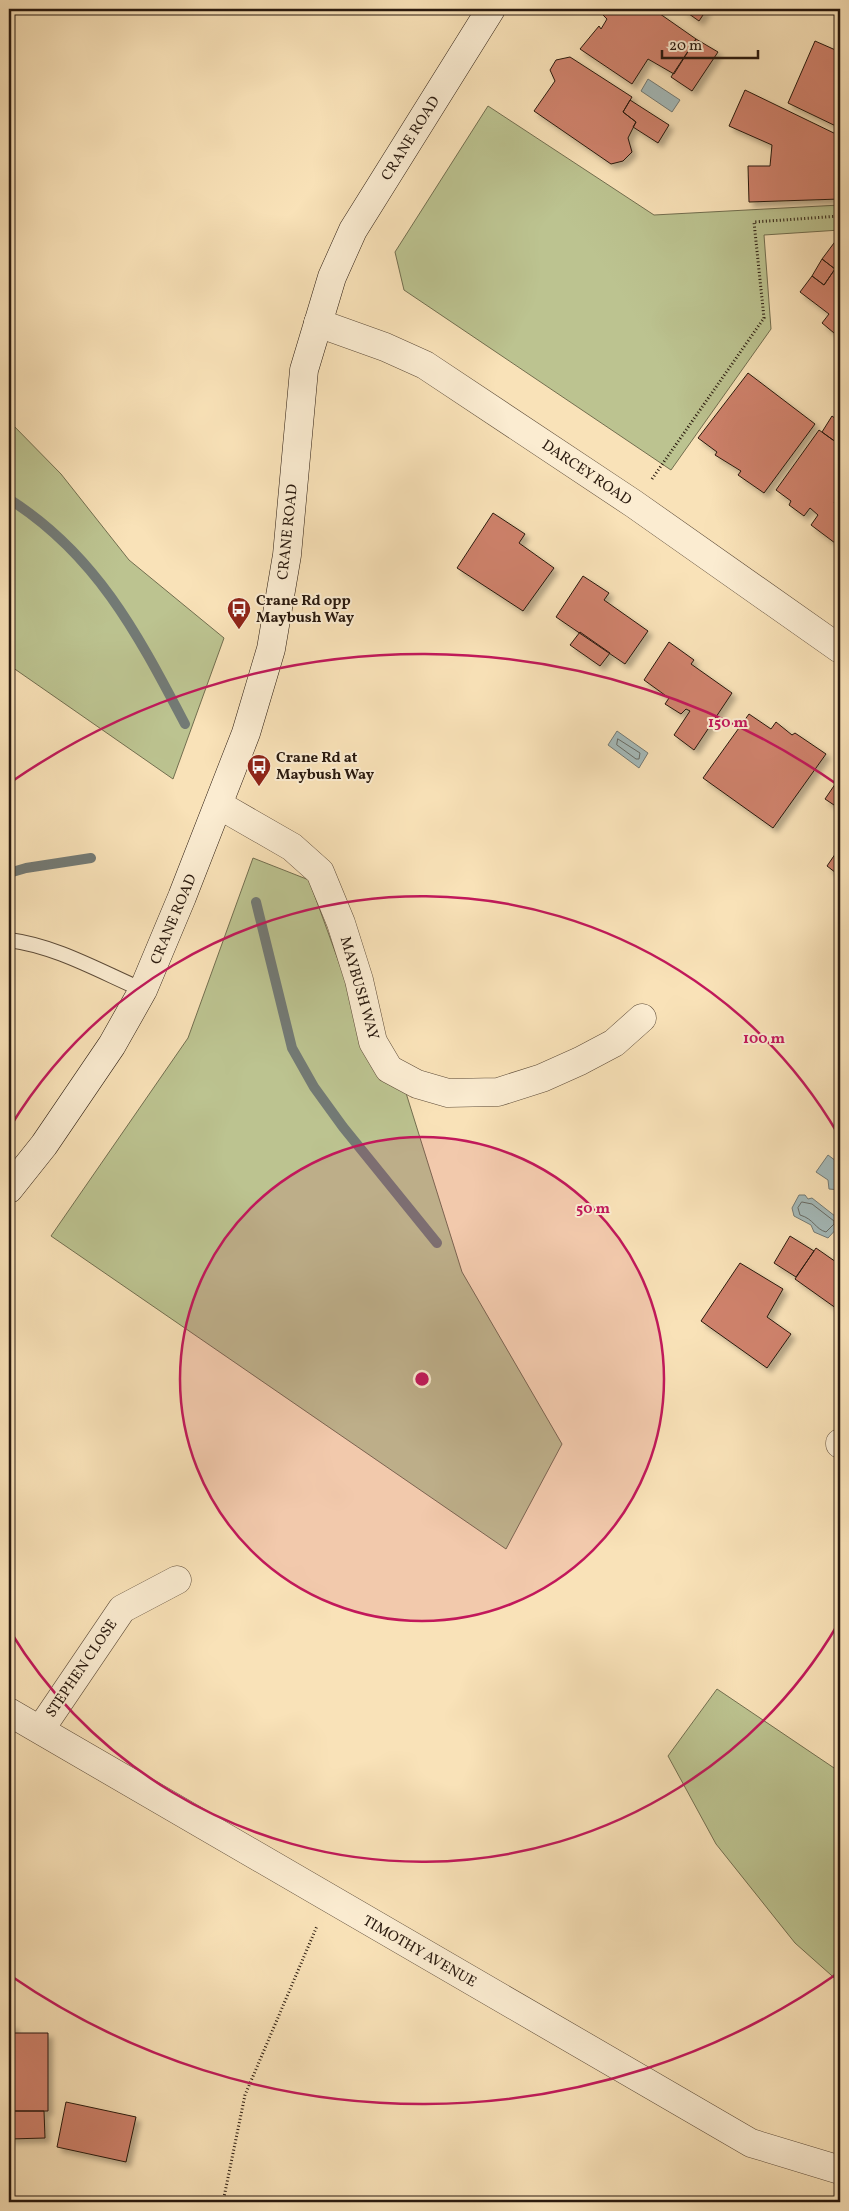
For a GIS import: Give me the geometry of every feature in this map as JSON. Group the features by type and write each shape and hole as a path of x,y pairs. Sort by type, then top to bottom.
{"street":[{"name":"CRANE ROAD","path":"9,1189 44,1145 82,1091 112,1045 143,990 219,805 246,732 271,649 287,554 304,370 332,277 353,230 490,9"},
{"name":"DARCEY ROAD","path":"318,323 385,347 425,365 634,504 840,649"},
{"name":"MAYBUSH WAY","path":"219,805 292,847 320,872 342,923 359,980 374,1042 389,1070 417,1084 448,1093 498,1092 542,1078 580,1062 614,1043 642,1018"},
{"name":"STEPHEN CLOSE","path":"40,1730 122,1608 177,1580"},
{"name":"TIMOTHY AVENUE","path":"9,1712 751,2143 840,2170"}],"lane":[{"path":"9,940 31,943 68,956 143,990"}],"path":[{"path":"634,504 764,318 754,222 840,216"},
{"path":"223,2202 244,2096 329,1898"}],"green space":[{"path":"488,106 654,215 840,205 840,230 764,235 771,329 671,470 404,290 395,252"},
{"path":"9,421 61,474 129,560 224,638 173,779 9,665"},
{"path":"253,858 309,880 353,1001 406,1093 462,1272 562,1444 506,1549 51,1236 188,1038"},
{"path":"717,1689 840,1772 840,1983 795,1943 716,1844 668,1756"}],"water":[{"path":"648,79 680,100 672,112 641,91"},
{"path":"617,731 648,753 639,768 608,745"},
{"path":"828,1155 840,1164 840,1190 829,1189 828,1180 816,1172"},
{"path":"799,1195 805,1195 808,1199 812,1198 840,1220 840,1225 828,1238 814,1232 811,1225 794,1216 792,1208"}],"building":[{"path":"604,9 653,9 696,39 674,74 648,59 632,84 580,49 599,26 601,29 607,19 601,13"},
{"path":"682,9 707,9 699,21"},
{"path":"696,39 718,52 692,91 671,77"},
{"path":"815,41 840,52 840,128 788,103"},
{"path":"570,57 632,97 623,112 636,122 628,138 632,152 623,161 611,164 534,111 555,81 550,70 556,60"},
{"path":"745,90 840,136 840,199 749,202 748,166 770,166 772,145 729,126"},
{"path":"630,100 669,125 658,143 633,127 636,122 623,112"},
{"path":"840,235 840,338 822,323 829,314 800,292 812,276 824,285 835,269 822,259"},
{"path":"822,259 835,269 824,285 812,276"},
{"path":"748,373 815,424 764,493 738,475 741,471 715,455 717,452 698,438"},
{"path":"832,416 840,422 840,445 822,432"},
{"path":"819,430 840,445 840,494 834,503 840,507 840,535 835,543 811,525 818,515 810,508 804,516 789,505 791,501 776,490"},
{"path":"493,513 525,534 519,543 554,568 523,611 457,568"},
{"path":"583,576 609,593 604,600 648,631 625,664 556,617"},
{"path":"580,632 610,653 600,666 570,645"},
{"path":"669,642 694,660 691,664 732,693 694,750 674,735 690,711 686,709 681,714 665,704 669,698 644,680"},
{"path":"749,714 771,729 776,722 792,735 795,733 826,754 773,828 703,778"},
{"path":"840,777 840,809 825,799"},
{"path":"840,847 840,876 827,866"},
{"path":"790,1236 814,1251 796,1277 774,1263"},
{"path":"816,1248 836,1262 840,1256 840,1311 795,1279"},
{"path":"740,1263 783,1289 767,1317 791,1334 767,1368 701,1321"},
{"path":"9,2025 14,2025 13,2033 48,2033 48,2111 9,2111"},
{"path":"66,2102 136,2117 126,2162 57,2147"},
{"path":"9,2111 44,2111 45,2138 9,2139"}],"waterway":[{"path":"9,499 40,521 67,545 91,571 132,628 185,724"},
{"path":"9,873 26,868 91,858"},
{"path":"256,902 292,1048 314,1087 343,1127 437,1243"}],"place":[{"name":"Crane Rd opp Maybush Way","path":"239,630"},
{"name":"Crane Rd at Maybush Way","path":"259,787"}]}
